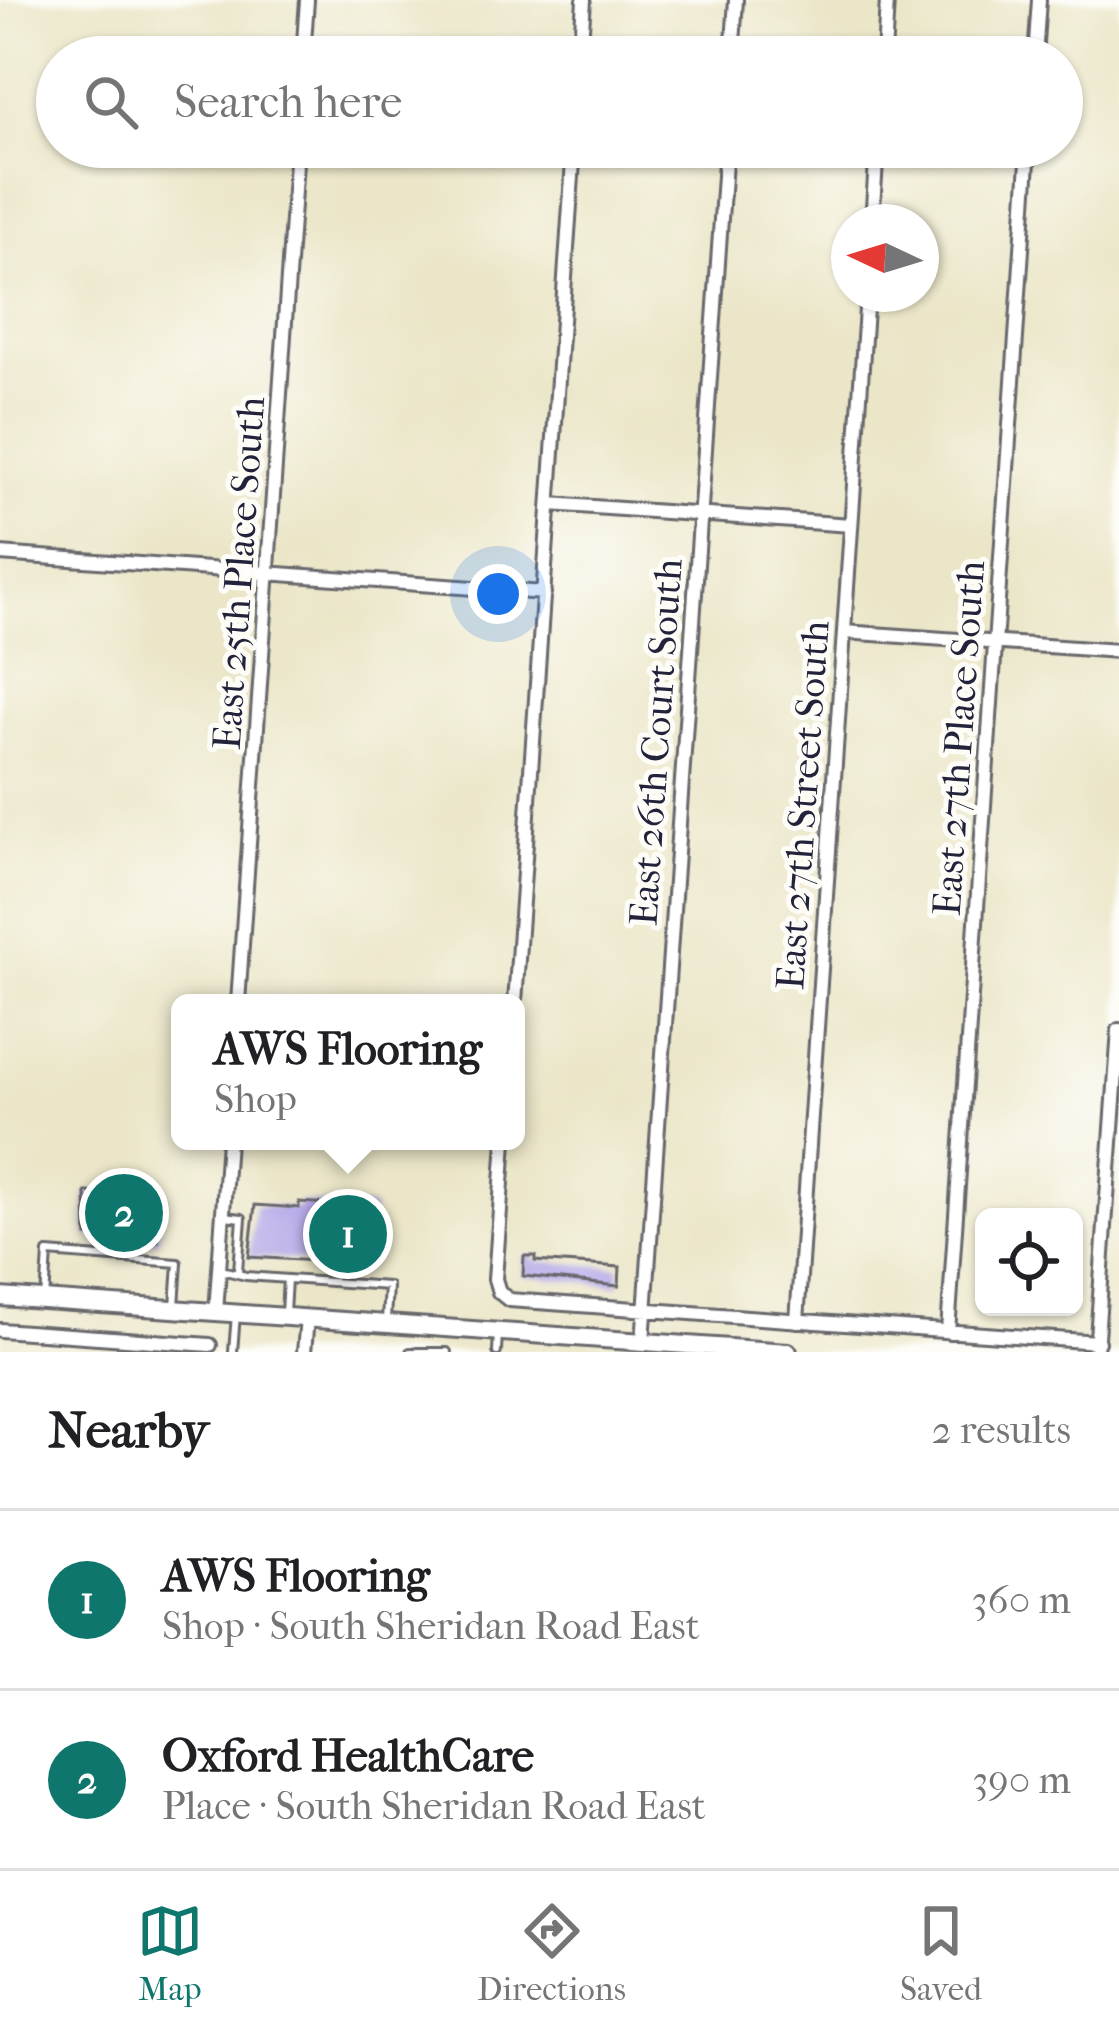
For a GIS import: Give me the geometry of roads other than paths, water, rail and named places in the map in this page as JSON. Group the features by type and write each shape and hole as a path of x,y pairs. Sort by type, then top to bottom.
{"main road":[{"path":"0,1297 788,1352"}],"street":[{"path":"304,36 307,0"},
{"path":"581,36 584,0"},
{"path":"733,36 736,0"},
{"path":"885,36 887,0"},
{"path":"1036,36 1039,0"},
{"name":"East 25th Place South","path":"239,994 296,168"},
{"path":"516,994 573,168"},
{"name":"East 26th Court South","path":"643,1342 725,168"},
{"path":"873,204 876,168"},
{"name":"East 27th Place South","path":"948,1332 1028,168"},
{"name":"East 27th Street South","path":"797,1321 866,312"},
{"path":"550,504 851,525"},
{"path":"0,554 544,592"},
{"path":"844,632 1119,651"},
{"path":"504,1150 495,1279 503,1297 1097,1347 1119,1030"},
{"path":"216,1312 228,1150"},
{"path":"304,1352 307,1318"},
{"path":"0,1330 210,1345"}],"lane":[{"path":"224,1216 242,1218 238,1271"},
{"path":"45,1300 48,1253 178,1263 175,1310"},
{"path":"220,1270 388,1286 386,1324"},
{"path":"285,1317 287,1279"},
{"path":"234,1352 236,1314"},
{"path":"412,1326 411,1351 447,1352"},
{"path":"497,1352 498,1332"}],"place":[{"name":"Oxford HealthCare","path":"124,1213"},
{"name":"AWS Flooring","path":"348,1234"}]}
